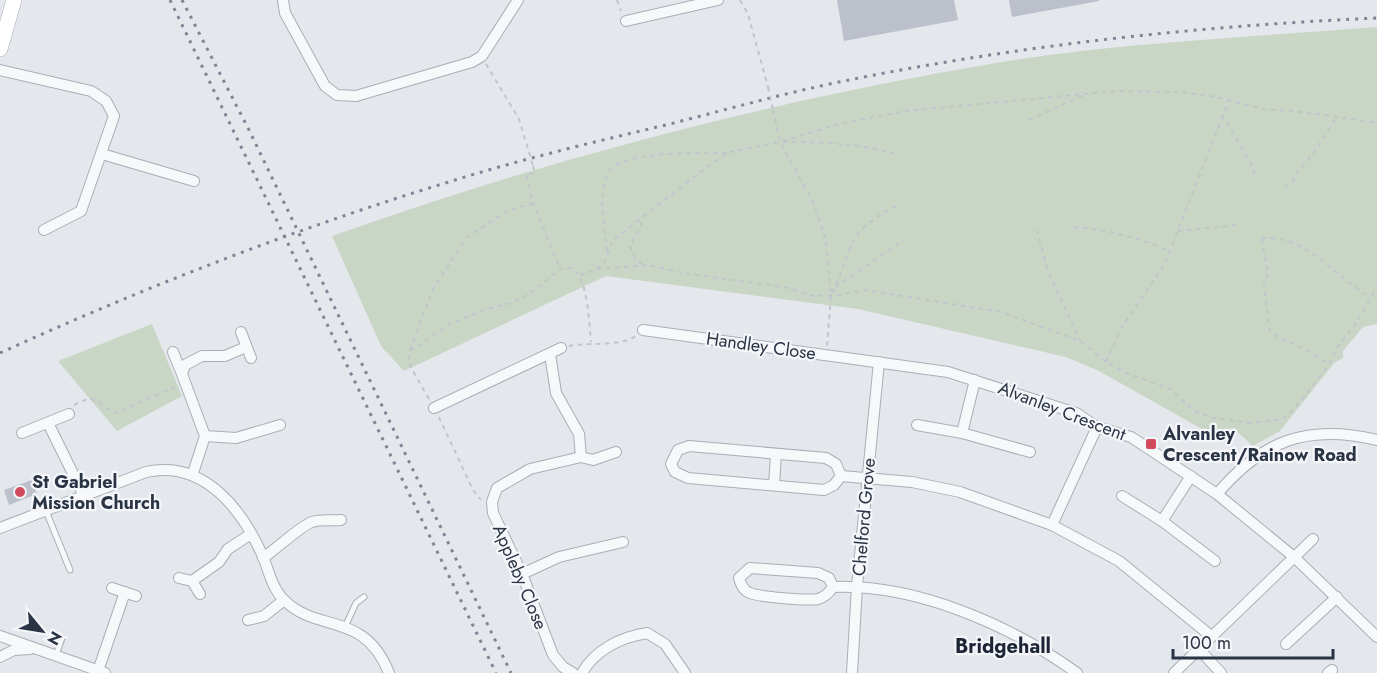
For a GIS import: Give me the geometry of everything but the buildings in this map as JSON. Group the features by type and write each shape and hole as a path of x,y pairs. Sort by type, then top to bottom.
{"street":[{"path":"0,49 14,0"},
{"path":"283,0 285,13 314,70 325,86 337,95 356,96 472,62 482,56 518,0"},
{"path":"626,21 718,0"},
{"path":"0,70 92,91 106,101 114,116 81,211 44,230"},
{"path":"102,154 194,181"},
{"name":"Handley Close","path":"643,330 879,362"},
{"path":"241,332 250,358"},
{"path":"184,378 185,365 202,356 225,356 246,347"},
{"path":"434,408 561,348"},
{"path":"172,352 205,436 194,473"},
{"path":"550,354 556,393 579,434 581,457"},
{"name":"Alvanley Crescent","path":"879,362 948,372 975,380 1076,413 1097,427 1131,437 1216,494 1294,557 1377,637"},
{"name":"Chelford Grove","path":"852,673 857,586 879,362"},
{"path":"962,433 975,380"},
{"path":"22,433 69,414"},
{"path":"48,423 84,496"},
{"path":"205,436 236,438 280,425"},
{"path":"917,425 962,433 1030,452"},
{"path":"1052,525 1097,427"},
{"path":"1216,494 1246,462 1291,438 1327,432 1377,440"},
{"path":"689,446 826,458 836,464 841,476 834,485 824,490 688,478 675,472 671,464 678,450 689,446"},
{"name":"Appleby Close","path":"573,673 563,668 553,655 522,574 492,508 497,488 530,469 581,457 593,460 616,452"},
{"path":"774,485 776,454"},
{"path":"0,528 154,470 174,469 194,473 221,495 251,534 272,582 284,600 314,617 354,630 377,651 389,673"},
{"path":"841,476 912,482 960,492 1052,525 1119,561 1211,636"},
{"path":"1162,521 1191,476"},
{"path":"1122,496 1162,521 1215,561"},
{"path":"263,558 289,540 303,525 314,521 341,520"},
{"path":"179,578 192,580 219,562 228,549 251,534"},
{"path":"1174,673 1312,539"},
{"path":"522,574 559,557 623,542"},
{"path":"750,568 818,573 829,578 833,587 828,594 817,599 767,595 750,593 742,587 739,578 750,568"},
{"path":"192,580 200,594"},
{"path":"833,587 857,586 919,599 996,625 1048,652 1077,673"},
{"path":"112,588 136,596"},
{"path":"0,636 101,672 125,592"},
{"path":"1286,644 1337,597"},
{"path":"248,620 264,616 284,600"},
{"path":"582,673 588,662 619,640 647,633 665,644 685,673"},
{"path":"1198,648 1221,673"},
{"path":"0,657 14,650 33,649"}],"lane":[{"path":"46,511 70,570"},
{"path":"345,627 356,603 364,597"},
{"path":"56,657 62,638"}],"path":[{"path":"617,0 626,21"},
{"path":"740,0 748,14 780,142 795,165 821,222 829,261 831,295 826,355"},
{"path":"482,56 522,127 535,173 526,174 526,178 533,203 560,269"},
{"path":"780,142 838,124 905,111 1116,91 1178,92 1211,96 1263,109 1377,123"},
{"path":"1029,120 1087,94"},
{"path":"1106,362 1121,328 1157,278 1178,231 1228,102"},
{"path":"1222,115 1252,165 1255,175"},
{"path":"1285,187 1293,182 1296,173 1311,157 1337,117"},
{"path":"597,269 604,261 613,240 728,153 746,147 780,142 836,142 895,154"},
{"path":"607,251 602,212 604,191 608,172 616,165 638,158 684,153 728,153"},
{"path":"492,508 485,505 473,490 434,408 408,362 433,289 466,238 507,212 533,203"},
{"path":"831,295 849,246 858,231 866,223 898,205"},
{"path":"645,265 634,259 630,246 646,216"},
{"path":"1178,231 1237,225"},
{"path":"1074,227 1107,230 1137,237 1169,251"},
{"path":"1037,230 1048,271 1080,341"},
{"path":"835,288 905,238"},
{"path":"1329,365 1307,350 1276,336 1269,328 1264,283 1268,274 1262,238 1285,239 1304,247 1370,297"},
{"path":"580,275 597,269 645,265 689,274 784,287 813,296 865,290 964,304 1025,319 1080,341 1106,362 1126,373 1170,389 1193,410 1213,418 1250,423 1283,419 1294,409 1329,365 1338,346 1355,325 1377,287"},
{"path":"410,351 466,315 512,303 529,294 560,269 572,268 580,275 584,284 591,342"},
{"path":"561,348 591,342 609,344 629,341 643,330"},
{"path":"69,414 69,407 90,398 116,413 184,378"}],"green space":[{"path":"1377,27 1377,324 1363,327 1343,351 1343,358 1335,362 1280,431 1253,446 1233,428 1225,442 1099,371 1066,357 858,309 606,276 404,371 381,346 332,236 496,182 663,134 747,113 917,77 1002,62 1095,50"},
{"path":"152,324 182,396 117,431 58,361"}],"railway":[{"path":"170,0 496,673"},
{"path":"182,0 250,132 511,673"},
{"path":"0,353 168,281 339,217 535,157 778,96 910,68 1043,47 1243,26 1377,18"}],"place":[{"name":"Alvanley Crescent/Rainow Road","path":"1151,444"},
{"name":"St Gabriel Mission Church","path":"20,492"}],"district":[{"name":"Bridgehall","path":"1003,646"}]}
